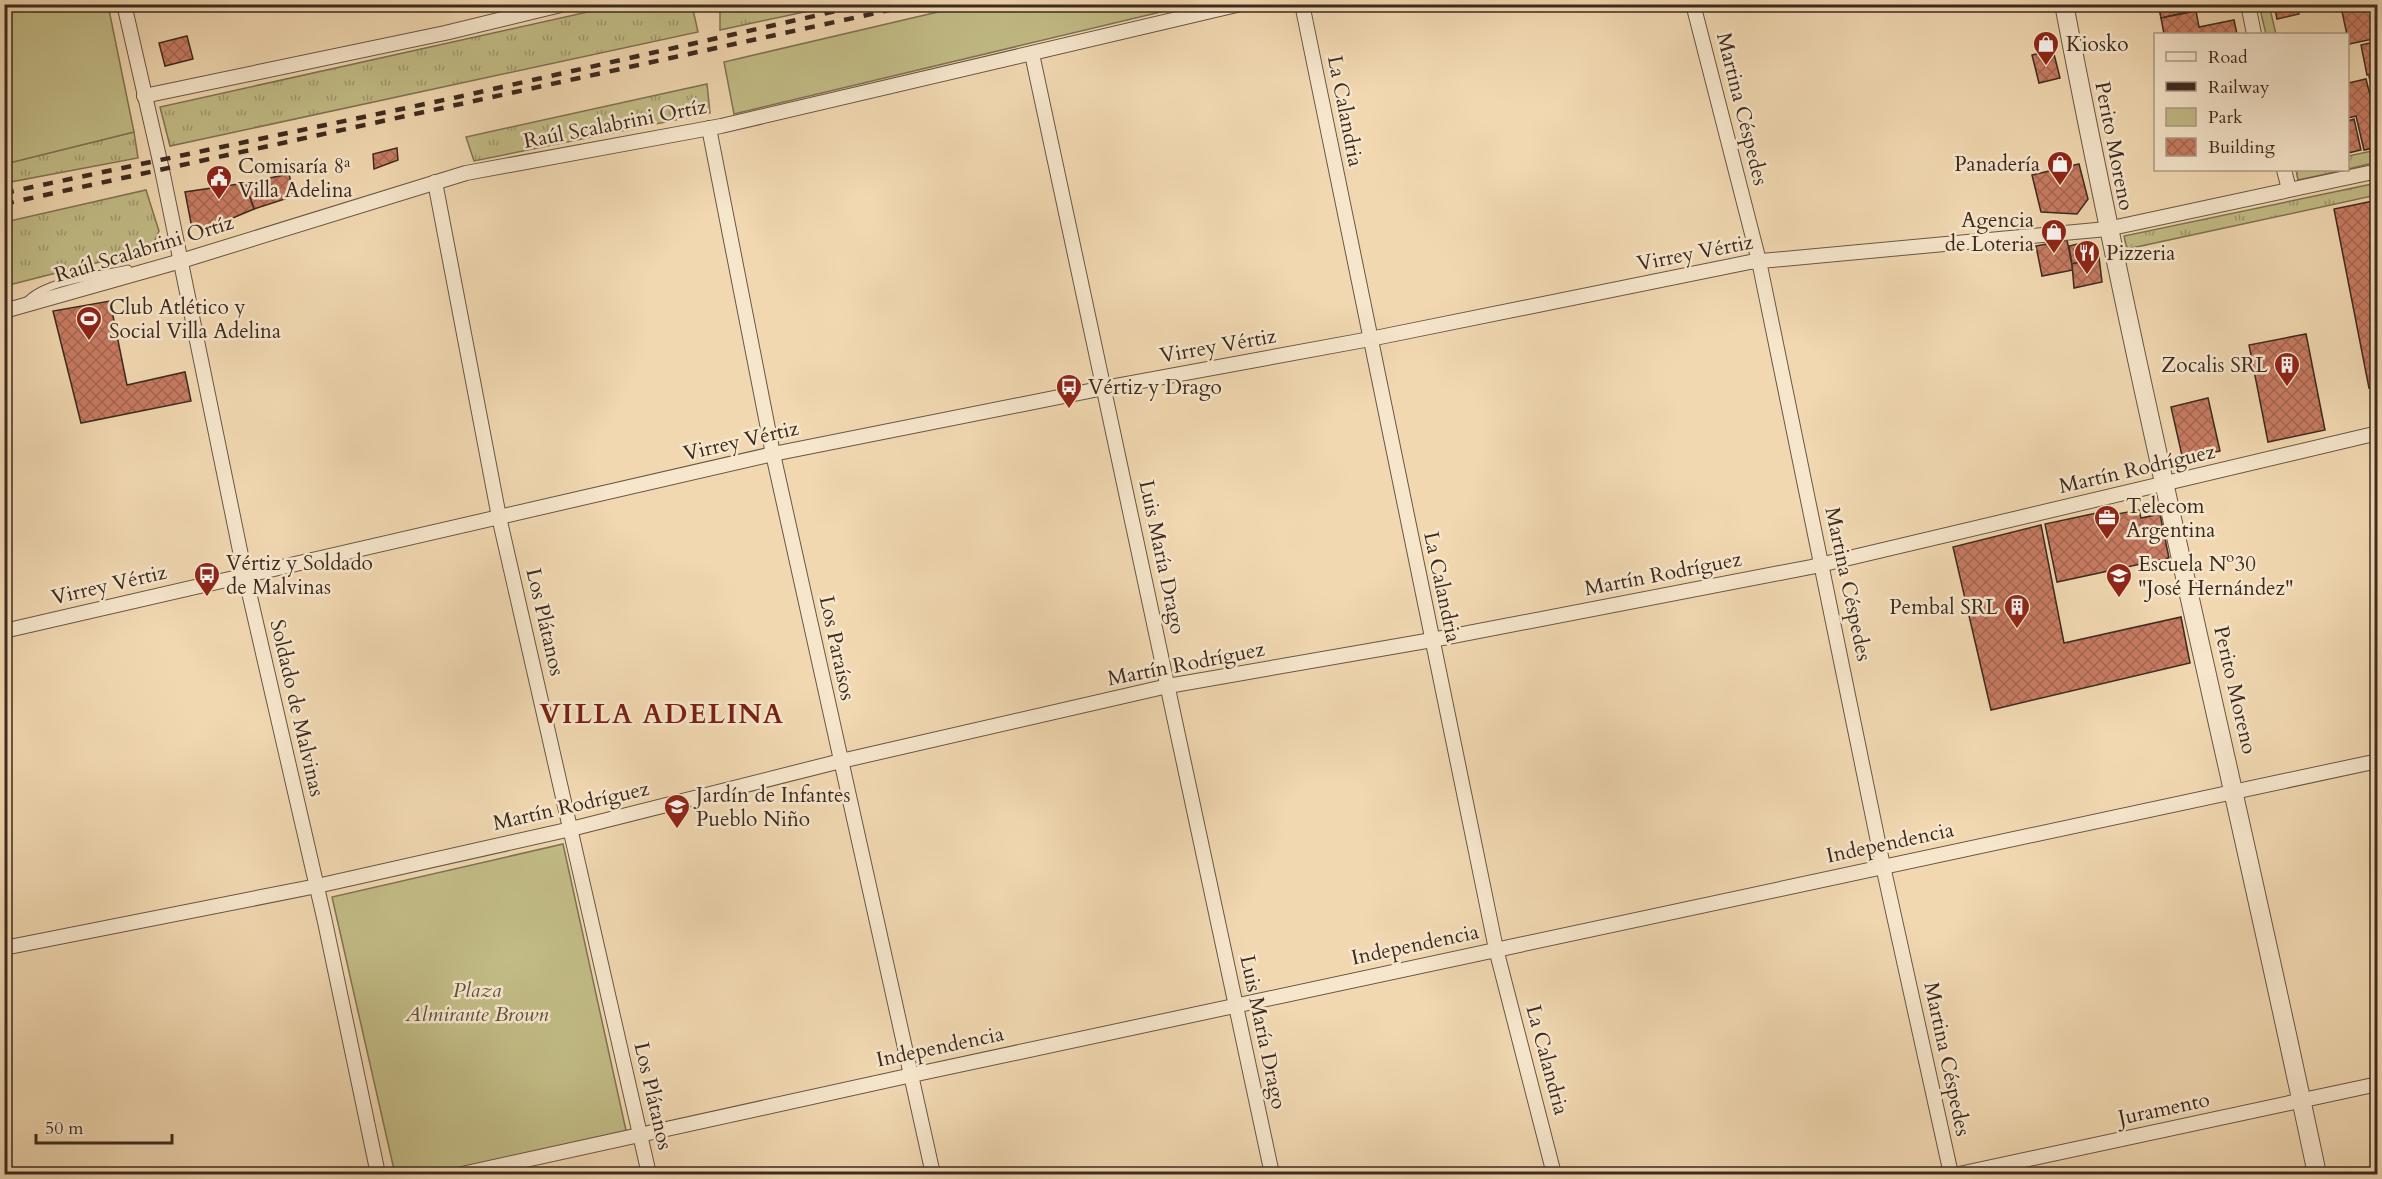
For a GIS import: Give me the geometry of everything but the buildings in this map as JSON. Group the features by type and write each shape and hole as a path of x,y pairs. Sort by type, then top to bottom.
{"street":[{"name":"Soldado de Malvinas","path":"124,4 176,237 245,575 317,886 378,1174"},
{"path":"144,96 519,10 565,4"},
{"name":"Raúl Scalabrini Ortíz","path":"4,311 181,261 466,173 709,128 1241,4"},
{"name":"La Calandria","path":"1302,4 1496,949 1554,1174"},
{"name":"Martina Céspedes","path":"1693,4 1759,261 1884,866 1951,1174"},
{"name":"Perito Moreno","path":"2064,4 2107,229 2235,790 2317,1174"},
{"path":"2248,4 2254,33"},
{"name":"Luis María Drago","path":"1032,54 1272,1174"},
{"name":"Los Paraísos","path":"709,128 773,454 933,1174"},
{"path":"2284,171 2289,189"},
{"name":"Virrey Vértiz","path":"4,631 773,454 1104,388 1370,339 1759,261 2107,229 2378,171"},
{"name":"Los Plátanos","path":"435,182 499,517 650,1174"},
{"name":"Martín Rodríguez","path":"4,948 317,886 572,829 841,761 1168,686 1432,640 1822,564 2378,433"},
{"name":"Independencia","path":"462,1174 1235,1005 2378,760"},
{"name":"Juramento","path":"1959,1174 2378,1084"}],"lane":[{"path":"21,307 39,290 162,262 176,249 176,237"}],"green space":[{"path":"972,4 1190,5 734,114 724,62"},
{"path":"33,5 108,5 134,132 5,164 5,11"},
{"path":"619,5 692,5 698,32 170,146 160,107"},
{"path":"742,5 837,5 720,30 720,10"},
{"path":"2259,5 2269,5 2276,33 2266,33"},
{"path":"707,84 710,113 474,161 466,137"},
{"path":"134,132 138,158 5,183 4,164"},
{"path":"2377,150 2377,162 2349,169 2349,156"},
{"path":"2296,171 2340,171 2298,180"},
{"path":"2377,183 2377,195 2127,249 2124,236"},
{"path":"146,190 159,231 151,249 5,286 5,222"},
{"name":"Plaza Almirante Brown","path":"563,844 627,1135 455,1174 395,1174 332,897"}],"railway":[{"path":"4,193 458,97 867,4"},
{"path":"4,204 917,4"}],"place":[{"name":"Kiosko","path":"2046,67"},
{"name":"Panadería","path":"2060,187"},
{"name":"Comisaría 8ª Villa Adelina","path":"219,201"},
{"name":"Agencia de Loteria","path":"2054,255"},
{"name":"Pizzeria","path":"2087,276"},
{"name":"Club Atlético y Social Villa Adelina","path":"89,342"},
{"name":"Zocalis SRL","path":"2287,388"},
{"name":"Vértiz y Drago","path":"1069,410"},
{"name":"Telecom Argentina","path":"2107,541"},
{"name":"Vértiz y Soldado de Malvinas","path":"207,598"},
{"name":"Escuela Nº30 \"José Hernández\"","path":"2119,599"},
{"name":"Pembal SRL","path":"2017,630"},
{"name":"Jardín de Infantes Pueblo Niño","path":"677,830"}],"district":[{"name":"VILLA ADELINA","path":"662,714"}]}
